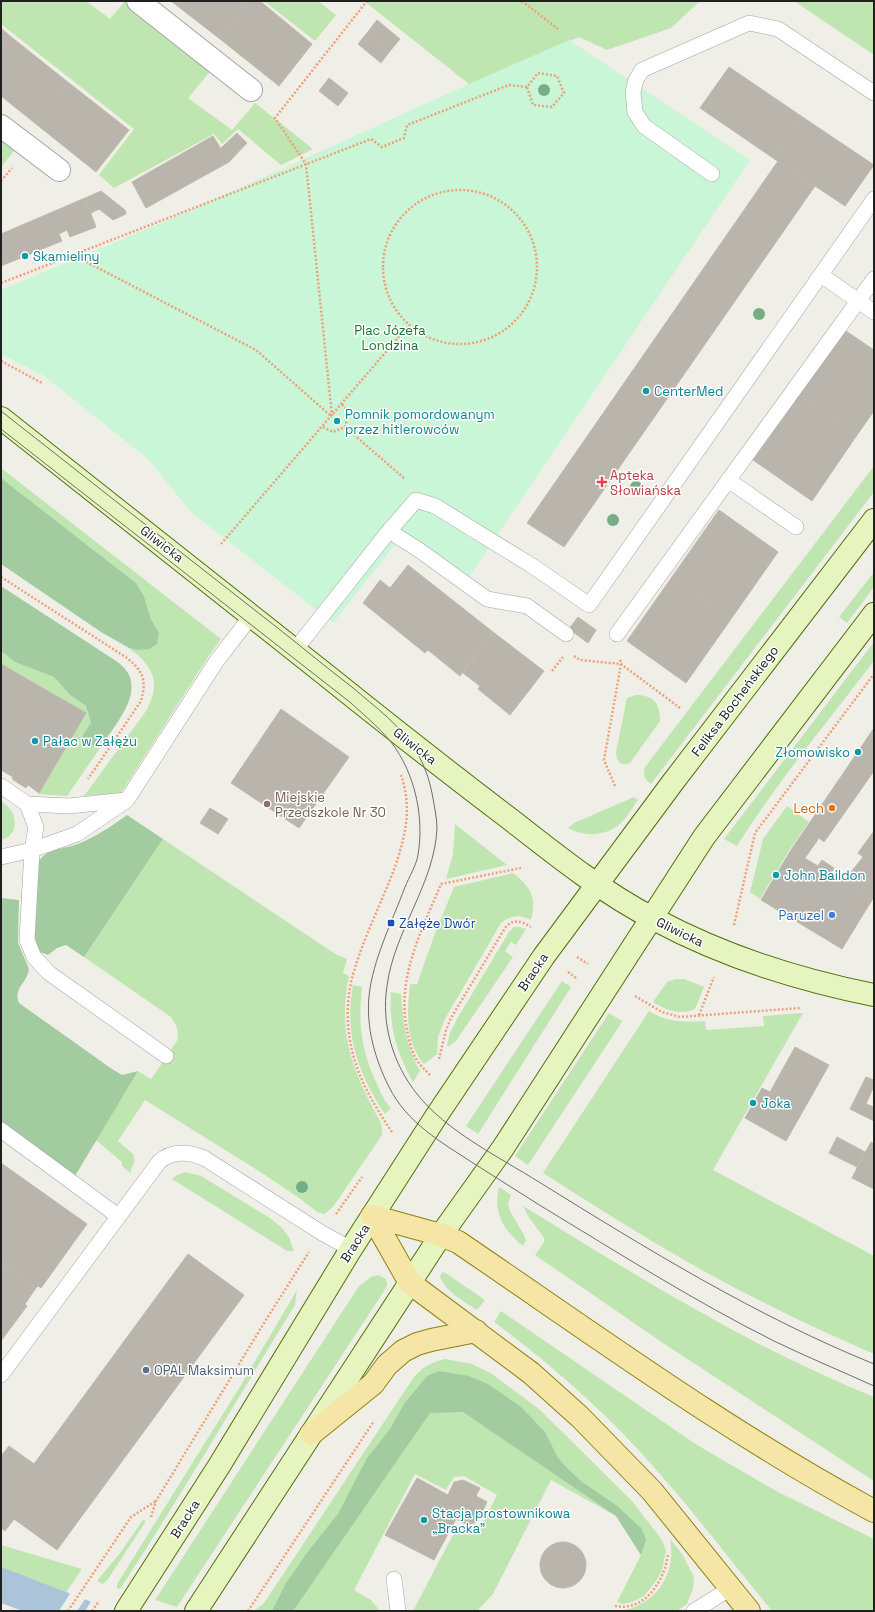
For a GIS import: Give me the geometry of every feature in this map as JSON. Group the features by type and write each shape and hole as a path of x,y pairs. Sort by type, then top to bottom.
{"main road":[{"name":"Gliwicka","path":"1,418 252,615 411,744 581,874 651,918 695,940 773,970 843,989 874,995"},
{"name":"Feliksa Bocheńskiego","path":"597,884 673,782 874,520"},
{"path":"196,1611 441,1235 503,1148 704,837 874,614"},
{"name":"Bracka","path":"132,1602 372,1216 477,1054 554,941 597,884"},
{"path":"372,1216 441,1235 458,1242 656,1379 772,1453 874,1512"},
{"path":"372,1216 410,1283 530,1372 580,1417 652,1491 749,1611"},
{"path":"311,1434 373,1384 387,1365 403,1351 417,1344 431,1340 476,1331"}],"street":[{"path":"138,1 252,90"},
{"path":"1,126 59,170"}],"lane":[{"path":"712,174 644,126 635,112 633,92 636,80 642,70 749,23 778,29 874,93"},
{"path":"295,650 389,531 416,500 435,506 534,567 589,605 874,199"},
{"path":"820,275 874,312"},
{"path":"617,634 874,279"},
{"path":"728,480 796,528"},
{"path":"389,531 419,550 486,599 527,606 566,634"},
{"path":"1,857 32,850 77,834 127,800 216,662 252,615"},
{"path":"1,786 27,804 69,806 127,800"},
{"path":"27,804 36,827 32,850 27,940 34,957 49,973 166,1056"},
{"path":"1,1130 118,1216"},
{"path":"1,1375 118,1216 163,1158 181,1153 189,1153 204,1158 322,1233 351,1249"},
{"path":"394,1579 398,1611"},
{"path":"694,1611 731,1588"}],"path":[{"path":"332,416 306,164 275,118 367,1"},
{"path":"522,1 558,29"},
{"path":"538,73 551,75 557,76 564,93 552,107 533,105 527,87 538,73"},
{"path":"1,283 371,139 382,147 404,138 407,125 509,85 527,87"},
{"path":"460,189 479,191 496,198 512,208 524,222 530,233 538,257 538,275 533,294 525,310 512,324 497,335 480,342 461,344 442,342 425,336 409,325 397,311 388,295 383,276 383,258 387,239 400,218 408,209 424,198 441,191 460,189"},
{"path":"73,255 256,350 332,416"},
{"path":"222,544 409,325"},
{"path":"1,361 42,383"},
{"path":"342,404 349,413 345,427"},
{"path":"323,427 333,432 345,427"},
{"path":"345,427 435,506"},
{"path":"1,577 127,658 137,666 143,677 144,690 141,701 69,806"},
{"path":"615,786 604,760 620,664 617,634"},
{"path":"580,660 620,664 680,708"},
{"path":"736,920 755,833 874,674"},
{"path":"397,1126 392,1133 362,1081 355,1062 351,1041 348,1023 348,1005 354,971 362,947 386,891 403,841 407,820 407,804 405,787 401,775"},
{"path":"432,1072 430,1076 416,1058 409,1039 405,1021 404,1000 405,984 412,957 441,884 521,868"},
{"path":"438,1062 444,1035 451,1018 505,928 512,921 517,921 535,929"},
{"path":"577,957 586,963"},
{"path":"568,972 576,978"},
{"path":"699,1016 714,975"},
{"path":"632,993 655,1009 668,1015 680,1017 803,1008"},
{"path":"68,1611 131,1517 156,1501 264,1322 322,1233 362,1176"},
{"path":"248,1611 378,1416"},
{"path":"615,1606 623,1608 634,1605 646,1598 655,1589 666,1566 669,1551"}],"green space":[{"path":"1,1 86,1 110,19 125,1 212,69 188,98 232,130 255,103 313,149 281,165 238,129 222,144 214,134 114,188 99,175 134,129 1,24"},
{"path":"264,1 318,1 336,15 315,41"},
{"path":"364,1 700,1 671,28 607,50 579,37 469,84"},
{"path":"794,1 874,1 874,55"},
{"name":"Plac Józefa Londzina","path":"569,40 750,160 465,583 402,536 333,623 191,512 148,459 44,376 1,354 1,290 185,213"},
{"path":"1,134 17,147 1,167"},
{"path":"874,466 874,492 651,784 645,776 645,767"},
{"path":"1,468 221,639 121,793 84,796 146,711 151,701 154,683 152,675 144,661 129,648 138,650 159,633 151,619 144,596 136,583 1,478"},
{"path":"1,478 136,583 144,596 151,619 159,633 157,644 149,649 138,650 129,648 101,632 1,564"},
{"path":"874,572 874,587 847,623 839,617"},
{"path":"1,586 114,659 125,669 130,678 132,687 130,696 122,716 105,741 91,746 85,743 82,736 91,723 86,706 70,695 54,677 15,662 1,651"},
{"path":"874,642 874,661 786,775 737,846 724,839"},
{"path":"1,651 15,662 54,677 70,695 86,706 91,723 82,736 91,746 105,741 67,796 38,794 86,713 1,664"},
{"path":"642,695 652,699 655,702 659,710 660,721 630,763 622,764 617,758 616,752 627,698"},
{"path":"634,797 638,800 629,814 623,821 611,830 597,834 590,834 568,828 574,823"},
{"path":"1,801 11,811 14,817 15,825 12,833 1,840"},
{"path":"787,806 809,822 790,849 760,899 750,892 763,839"},
{"path":"127,815 163,839 84,957 66,945 57,948 48,955 40,952 36,945 35,935 39,861 52,851 78,844 91,838"},
{"path":"455,824 507,865 446,879 453,854"},
{"path":"163,839 337,955 347,959 343,973 349,976 345,1016 346,1034 355,1069 370,1103 380,1121 382,1135 333,1207 324,1214 317,1212 262,1173 145,1100 118,1141 133,1154 135,1160 130,1173 122,1166 122,1162 96,1140 138,1071 151,1079 177,1041 178,1037 177,1028 171,1017 84,957"},
{"path":"513,873 523,882 531,893 533,911 531,920 516,916 508,918 501,923 445,1019 438,1037 437,1054 424,1064 413,1046 410,1036 408,1005 410,984 417,984 434,936 454,887"},
{"path":"1,898 19,900 18,943 29,969 26,978 19,989 19,1003 122,1075 138,1071 75,1176 1,1122"},
{"path":"514,927 526,929 516,945 511,942 505,951 513,957 456,1041 448,1047 447,1045 450,1033 457,1019 509,932"},
{"path":"676,979 684,979 704,987 695,1009 679,1012 668,1010 653,1002 667,982"},
{"path":"562,981 571,987 478,1134 466,1126"},
{"path":"353,985 362,987 360,1013 362,1037 367,1060 383,1097 391,1108 385,1114 367,1084 352,1037 350,1020"},
{"path":"391,992 401,994 408,1043 420,1071 413,1082 402,1060 395,1038 391,1016"},
{"path":"649,1011 669,1020 689,1022 705,1021 706,1030 764,1026 763,1016 803,1013 713,1170 874,1256 874,1354 826,1333 709,1274 632,1229 543,1173"},
{"path":"609,1013 622,1021 620,1025 528,1165 515,1156"},
{"path":"185,1172 201,1176 270,1218 282,1228 289,1237 294,1251 287,1251 172,1179"},
{"path":"499,1187 511,1195 508,1204 509,1209 525,1237 526,1241 523,1246 510,1234 501,1220 497,1205"},
{"path":"523,1206 651,1284 739,1333 783,1356 874,1397 874,1481 663,1343 535,1255 544,1242 544,1238 528,1216"},
{"path":"443,1272 485,1300 477,1310 456,1296 446,1287 440,1276"},
{"path":"378,1275 386,1279 387,1285 384,1291 177,1607 155,1600 359,1286 371,1277"},
{"path":"297,1290 295,1305 165,1519 120,1589 117,1588 117,1584 241,1385"},
{"path":"501,1311 697,1445 778,1492 874,1539 874,1611 772,1611 673,1489 640,1451 580,1392 538,1356 494,1322"},
{"path":"445,1359 472,1364 492,1374 539,1409 632,1501 662,1540 666,1551 662,1570 656,1581 644,1596 632,1602 623,1604 617,1602 641,1555 616,1516 551,1480 493,1594 477,1611 413,1611 458,1525 468,1529 481,1526 497,1495 464,1476 454,1477 446,1490 415,1474 354,1590 371,1600 380,1611 254,1611 264,1603 414,1377 428,1365"},
{"path":"439,1371 469,1376 488,1384 521,1407 545,1432 558,1458 569,1470 582,1482 616,1505 641,1528 646,1539 641,1555 616,1516 463,1412 430,1413 293,1611 272,1611 286,1583 309,1550 338,1514 367,1458 390,1429 404,1404 427,1376"},
{"path":"143,1520 146,1521 108,1579 103,1584 97,1581 120,1553"},
{"path":"670,1539 682,1554 694,1577 693,1589 687,1604 677,1611 621,1611 633,1608 644,1602 654,1595 661,1586 667,1576 670,1564"},
{"path":"1,1545 82,1569 65,1594 1,1568"}],"water":[{"path":"1,1567 115,1611 23,1611 1,1603"}],"pier":[{"path":"71,1592 86,1598 77,1611 59,1611"},
{"path":"92,1600 116,1609 117,1611 85,1611"}],"building":[{"path":"171,1 250,1 220,39"},
{"path":"250,1 260,1 312,44 279,86 220,39"},
{"path":"377,20 400,39 390,51 367,33"},
{"path":"1,28 10,36 1,47"},
{"path":"367,33 390,51 381,63 358,44"},
{"path":"10,36 69,83 36,124 1,96 1,47"},
{"path":"729,67 801,116 773,158 700,108"},
{"path":"329,78 348,93 338,106 319,91"},
{"path":"69,83 129,130 96,172 36,124"},
{"path":"801,116 874,165 845,206 773,158"},
{"path":"237,133 247,143 229,162 220,149"},
{"path":"213,136 229,162 146,208 132,182"},
{"name":"CenterMed","path":"778,161 815,186 564,547 527,523"},
{"path":"101,191 125,210 126,214 113,220 99,209 91,213 85,198"},
{"path":"85,198 96,227 70,237 67,230 59,234 62,241 1,266 1,234"},
{"path":"843,329 874,350 874,411 857,435 798,394"},
{"path":"798,394 857,435 812,501 753,460"},
{"path":"719,510 778,552 731,619 672,577"},
{"path":"408,565 493,632 460,676 428,650 425,653 363,603 380,580 390,588"},
{"path":"672,577 731,619 686,683 627,641"},
{"path":"578,617 596,630 588,643 569,629"},
{"path":"493,632 544,671 510,715 478,689 480,686 463,673"},
{"name":"Pałac w Załężu","path":"1,664 86,713 39,793 28,785 26,788 12,779 13,777 1,770"},
{"path":"281,709 349,757 299,828 231,783"},
{"path":"874,728 874,771 824,842 819,838 805,858 791,850"},
{"path":"210,808 228,819 218,834 200,823"},
{"path":"874,831 874,897 872,900 854,889 859,883 848,876 863,857 858,853"},
{"path":"791,850 818,866 822,860 834,868 831,873 845,881 848,876 859,883 854,889 872,900 842,949 761,900"},
{"path":"795,1047 829,1065 786,1141 745,1118 762,1088 770,1092"},
{"path":"866,1077 874,1080 874,1086 866,1104 874,1107 874,1121 850,1109"},
{"path":"837,1137 865,1152 857,1167 829,1153"},
{"path":"871,1142 874,1144 874,1166 861,1160"},
{"path":"861,1160 874,1166 874,1189 852,1178"},
{"path":"1,1163 87,1224 41,1288 38,1286 36,1288 1,1262"},
{"name":"OPAL Maksimum","path":"188,1254 244,1295 57,1550 14,1519 5,1531 1,1528 1,1456 9,1446 34,1464"},
{"path":"1,1262 36,1288 25,1304 27,1306 1,1341"},
{"name":"Stacja prostownikowa „Bracka”","path":"417,1478 448,1495 454,1482 463,1480 480,1488 476,1496 487,1502 477,1522 467,1525 456,1519 434,1560 385,1535"},
{"path":"568,1542 580,1548 585,1556 585,1574 580,1582 572,1587 558,1588 546,1582 541,1574 540,1560 546,1548 554,1543"}],"tram line":[{"path":"1,411 352,687 396,726 411,743 430,783 437,829 429,869 422,889 397,946 391,966 387,986 386,1015 395,1057 401,1070 417,1094 443,1120 458,1132 620,1232 703,1280 787,1325 874,1364"},
{"path":"1,429 351,703 386,736 396,749 409,773 417,800 420,841 416,863 405,887 374,968 368,1008 370,1031 376,1054 389,1087 396,1100 405,1111 426,1131 449,1147 532,1201 656,1276 744,1326 874,1386"}],"place":[{"name":"Skamieliny","path":"25,256"},
{"name":"CenterMed","path":"646,391"},
{"name":"Pomnik pomordowanym przez hitlerowców","path":"337,421"},
{"name":"Apteka Słowiańska","path":"602,482"},
{"name":"Pałac w Załężu","path":"35,741"},
{"name":"Złomowisko","path":"858,752"},
{"name":"Miejskie Przedszkole Nr 30","path":"267,804"},
{"name":"Lech","path":"832,808"},
{"name":"John Baildon","path":"776,875"},
{"name":"Paruzel","path":"832,915"},
{"name":"Załęże Dwór","path":"391,923"},
{"name":"Joka","path":"753,1103"},
{"name":"OPAL Maksimum","path":"146,1370"},
{"name":"Stacja prostownikowa „Bracka”","path":"424,1520"}]}
